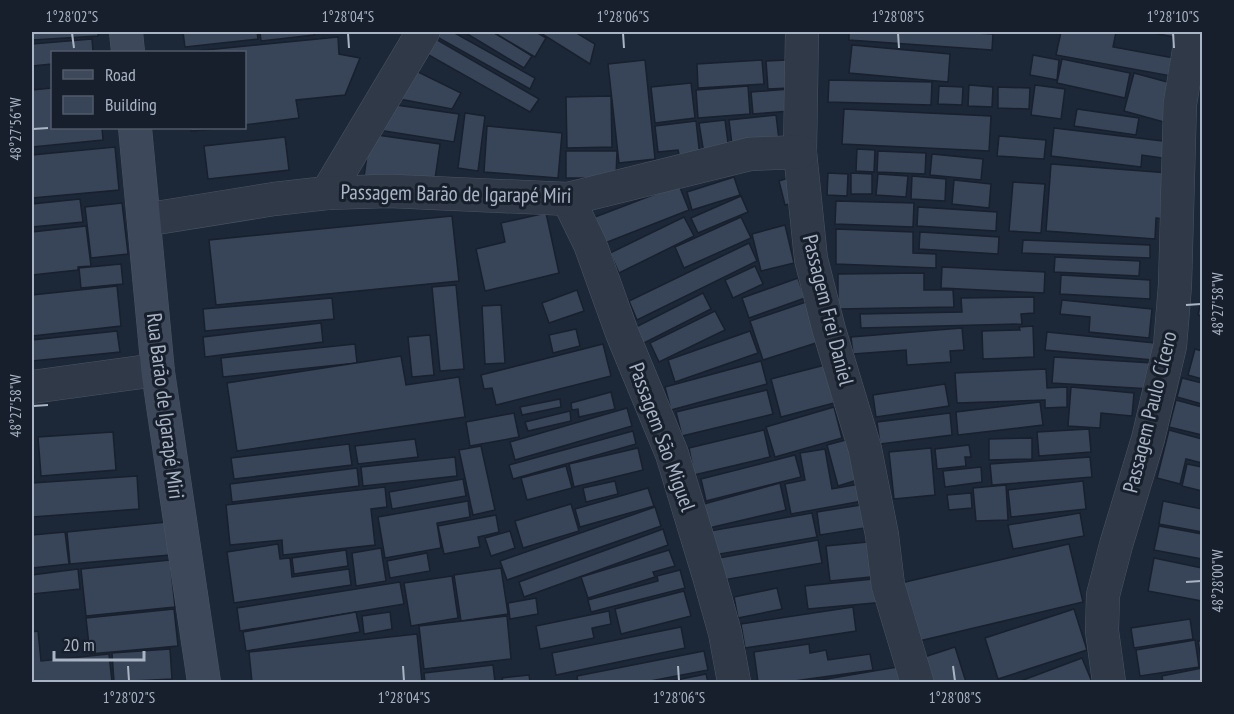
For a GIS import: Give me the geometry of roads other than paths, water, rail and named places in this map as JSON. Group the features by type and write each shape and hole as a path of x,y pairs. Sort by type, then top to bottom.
{"main road":[{"path":"126,32 128,51"},
{"name":"Rua Barão de Igarapé Miri","path":"135,129 158,372 204,682"}],"street":[{"path":"327,193 423,32"},
{"name":"Passagem Frei Daniel","path":"802,32 800,152 811,259 865,449 882,535 888,585 917,682"},
{"name":"Passagem Paulo Cícero","path":"1109,682 1102,631 1103,596 1148,438 1170,346 1175,285 1180,104 1192,32"},
{"name":"Passagem Barão de Igarapé Miri","path":"144,220 327,193 389,191 568,199 750,154 800,152"},
{"name":"Passagem São Miguel","path":"568,199 590,244 622,333 672,454 725,633 734,682"},
{"path":"32,387 156,370 158,372"}]}
